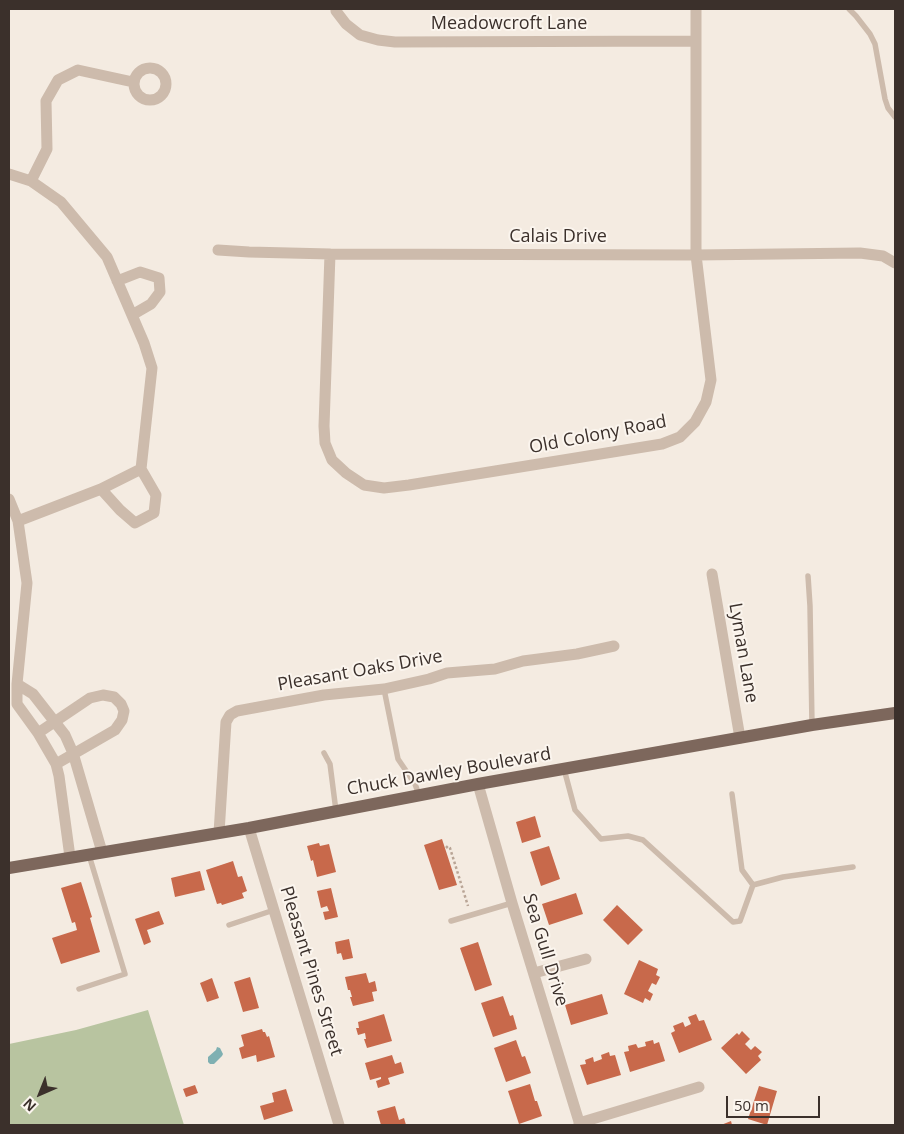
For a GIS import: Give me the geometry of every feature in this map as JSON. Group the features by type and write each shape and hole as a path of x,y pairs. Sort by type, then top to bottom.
{"main road":[{"name":"Chuck Dawley Boulevard","path":"9,868 249,828 478,784 812,725 895,713"}],"street":[{"name":"Meadowcroft Lane","path":"336,9 346,24 360,35 395,42 696,41"},
{"name":"Old Colony Road","path":"330,254 325,443 332,460 346,473 364,485 384,488 662,444 680,436 695,422 706,402 711,380 696,255 696,9"},
{"path":"31,181 47,150 46,101 58,80 78,70 133,82"},
{"path":"9,174 31,181 61,202 107,257 144,343 152,368 141,469 156,495 154,513 134,523 101,490"},
{"name":"Calais Drive","path":"218,250 330,254 696,255 860,252 883,256 895,264"},
{"path":"117,281 140,272 159,278 160,292 151,304 132,315"},
{"path":"18,521 101,490 141,469"},
{"path":"9,499 18,521 27,584 17,684 17,704 38,733 56,764 60,776 70,857"},
{"name":"Lyman Lane","path":"712,574 740,738"},
{"name":"Pleasant Oaks Drive","path":"219,833 226,722 230,715 324,695 384,689 447,673 495,669 524,661 577,654 614,646"},
{"path":"17,684 33,694 65,735 73,753 102,852"},
{"path":"38,733 90,698 103,694 114,697 120,704 124,711 122,720 115,730 56,764"},
{"name":"Sea Gull Drive","path":"478,784 512,903 580,1124"},
{"name":"Pleasant Pines Street","path":"249,828 339,1125"},
{"path":"534,973 586,958"},
{"path":"580,1124 699,1087"}],"lane":[{"path":"849,9 870,34 875,44 885,99 888,108 895,117"},
{"path":"808,576 812,725"},
{"path":"384,689 398,759 416,784 419,795"},
{"path":"324,753 330,764 336,811"},
{"path":"564,769 575,810 601,838 628,836 644,840 733,922 740,920 753,885"},
{"path":"732,794 742,870 753,885"},
{"path":"79,989 125,974 88,854"},
{"path":"753,885 783,877 853,867"},
{"path":"452,921 512,903"},
{"path":"229,925 274,910"}],"path":[{"path":"448,849 471,915"}],"green space":[{"path":"148,1010 184,1125 9,1125 9,1044 76,1030"}],"water":[{"path":"217,1047 220,1048 223,1054 214,1064 210,1064 208,1057"}],"building":[{"path":"535,816 541,837 522,843 516,822"},
{"path":"442,839 457,885 439,890 424,845"},
{"path":"319,843 320,846 329,844 336,872 317,877 307,846"},
{"path":"549,846 560,879 541,886 530,852"},
{"path":"233,861 238,877 242,876 247,891 242,893 244,898 222,905 221,903 217,904 206,870"},
{"path":"200,871 205,890 175,897 171,878"},
{"path":"81,882 100,952 61,964 52,938 77,930 75,922 72,923 61,888"},
{"path":"331,888 338,917 325,920 323,912 329,911 327,906 321,908 317,891"},
{"path":"576,893 583,914 549,925 542,904"},
{"path":"617,905 643,930 628,945 603,920"},
{"path":"159,911 164,924 147,930 151,942 144,945 135,919"},
{"path":"349,939 353,958 343,960 341,953 337,954 335,942"},
{"path":"478,942 492,985 475,991 460,948"},
{"path":"639,960 658,969 656,975 660,977 656,985 652,983 648,991 653,994 650,1001 645,998 643,1003 624,994"},
{"path":"366,973 369,983 375,981 377,991 372,992 374,1001 353,1006 345,977"},
{"path":"250,977 259,1008 243,1012 234,982"},
{"path":"212,978 219,998 207,1002 200,983"},
{"path":"602,994 608,1014 571,1025 565,1005"},
{"path":"503,996 510,1016 513,1015 517,1029 493,1037 481,1003"},
{"path":"384,1014 392,1041 367,1048 364,1039 366,1039 365,1033 358,1035 356,1028 359,1028 358,1022"},
{"path":"696,1014 699,1021 704,1020 712,1040 679,1053 671,1033 675,1031 673,1026 683,1022 685,1027 691,1024 688,1017"},
{"path":"262,1029 267,1037 269,1036 275,1057 257,1062 256,1055 242,1059 239,1048 244,1046 241,1035"},
{"path":"742,1031 750,1039 745,1044 751,1050 755,1046 762,1052 758,1056 761,1060 746,1074 721,1048 737,1033 739,1035"},
{"path":"516,1040 522,1057 525,1056 531,1073 506,1082 494,1048"},
{"path":"653,1040 654,1044 659,1042 665,1061 630,1072 624,1052 629,1051 628,1046 636,1044 638,1048 646,1046 645,1042"},
{"path":"609,1052 610,1056 615,1055 621,1075 587,1085 580,1065 586,1064 585,1060 593,1057 594,1062 602,1059 601,1055"},
{"path":"392,1055 395,1064 401,1062 404,1073 388,1078 390,1084 378,1088 376,1081 381,1079 381,1077 370,1080 365,1063"},
{"path":"530,1084 542,1116 519,1124 508,1091"},
{"path":"195,1085 198,1093 186,1097 183,1089"},
{"path":"759,1086 777,1091 767,1125 748,1119"},
{"path":"286,1089 293,1111 264,1120 260,1106 274,1102 272,1093"},
{"path":"395,1106 399,1120 404,1118 406,1125 381,1125 377,1111"},
{"path":"731,1121 732,1125 721,1125"}]}
